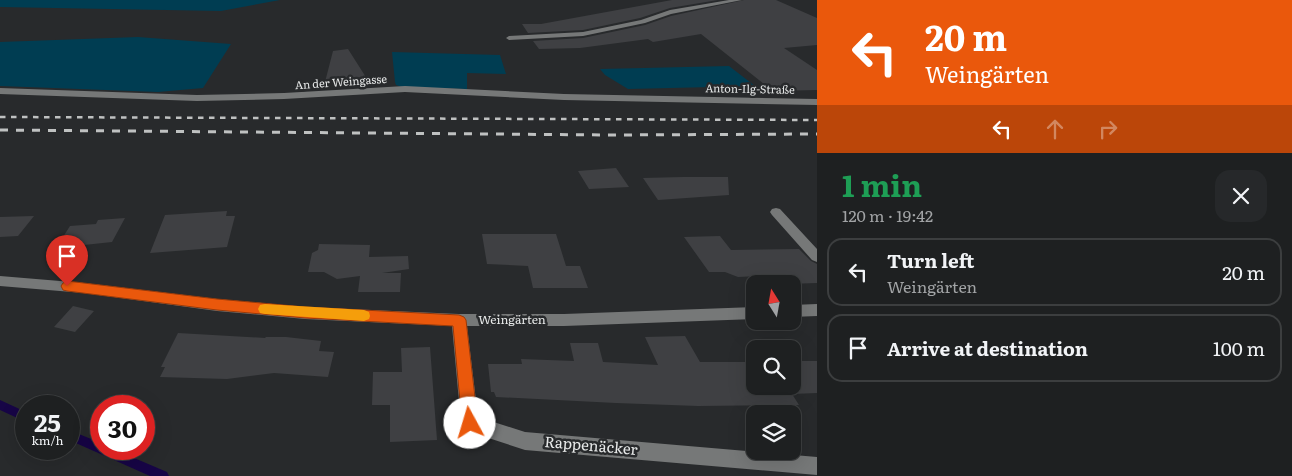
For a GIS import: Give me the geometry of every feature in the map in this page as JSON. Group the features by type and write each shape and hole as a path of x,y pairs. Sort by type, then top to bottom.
{"street":[{"path":"509,38 583,34 643,22 670,12 739,0"},
{"name":"An der Weingasse","path":"0,91 197,98 284,96 405,89 564,97 683,100"},
{"name":"Anton-Ilg-Straße","path":"683,100 817,102"},
{"path":"776,212 817,257"},
{"name":"Weingärten","path":"0,281 84,288 217,305 305,313 459,320 564,320 746,313"},
{"path":"801,311 817,310"},
{"name":"Rappenäcker","path":"459,320 470,423 525,441 817,466"}],"shaded area":[{"path":"0,0 280,0 221,11 0,7"},
{"path":"138,37 231,44 203,88 158,92 0,86 0,42"},
{"path":"392,52 500,55 506,74 467,73 467,89 402,87 396,85 395,82"},
{"path":"729,66 755,86 628,89 605,75 600,69"}],"building":[{"path":"672,0 718,0 670,8 640,18 583,30 528,33 522,24 541,24"},
{"path":"744,0 776,0 817,18 817,45 784,48 817,70 817,90 773,91 701,34 653,42 648,39 580,48 539,49 533,41 583,38 645,25 671,16"},
{"path":"348,49 369,82 325,82 333,51"},
{"path":"616,168 629,187 589,189 578,171"},
{"path":"728,177 729,195 658,200 643,178"},
{"path":"227,211 226,216 235,216 227,247 150,253 165,215"},
{"path":"34,216 18,236 0,237 0,217"},
{"path":"125,218 112,242 56,248 70,226 96,224 98,220"},
{"path":"482,234 556,234 566,266 580,266 588,288 533,288 528,266 487,264"},
{"path":"720,236 731,250 799,249 811,261 817,264 817,283 801,284 801,275 746,275 746,277 738,277 725,272 709,272 684,237"},
{"path":"319,244 370,245 369,257 408,256 409,269 382,273 401,273 400,292 358,292 360,276 337,279 324,272 308,272 312,253 318,250"},
{"path":"73,306 94,311 75,332 54,327"},
{"path":"178,333 265,338 286,337 321,341 319,351 334,352 328,377 274,373 227,379 160,377 165,367 161,367"},
{"path":"685,336 700,362 746,362 746,395 793,395 799,405 698,406 616,403 496,397 494,392 491,392 488,364 522,364 521,359 574,361 570,343 598,343 603,362 658,365 645,337"},
{"path":"430,347 437,440 390,442 390,405 372,405 373,372 402,372 401,348"},
{"path":"801,361 817,361 817,393 801,394"}],"waterway":[{"path":"0,405 15,412"},
{"path":"80,440 163,476"}],"railway":[{"path":"0,117 817,120"},
{"path":"0,130 612,135 817,134"}],"slow traffic":[{"path":"265,309 364,316"}],"route":[{"path":"67,286 217,305 305,313 459,320 470,423"}]}
